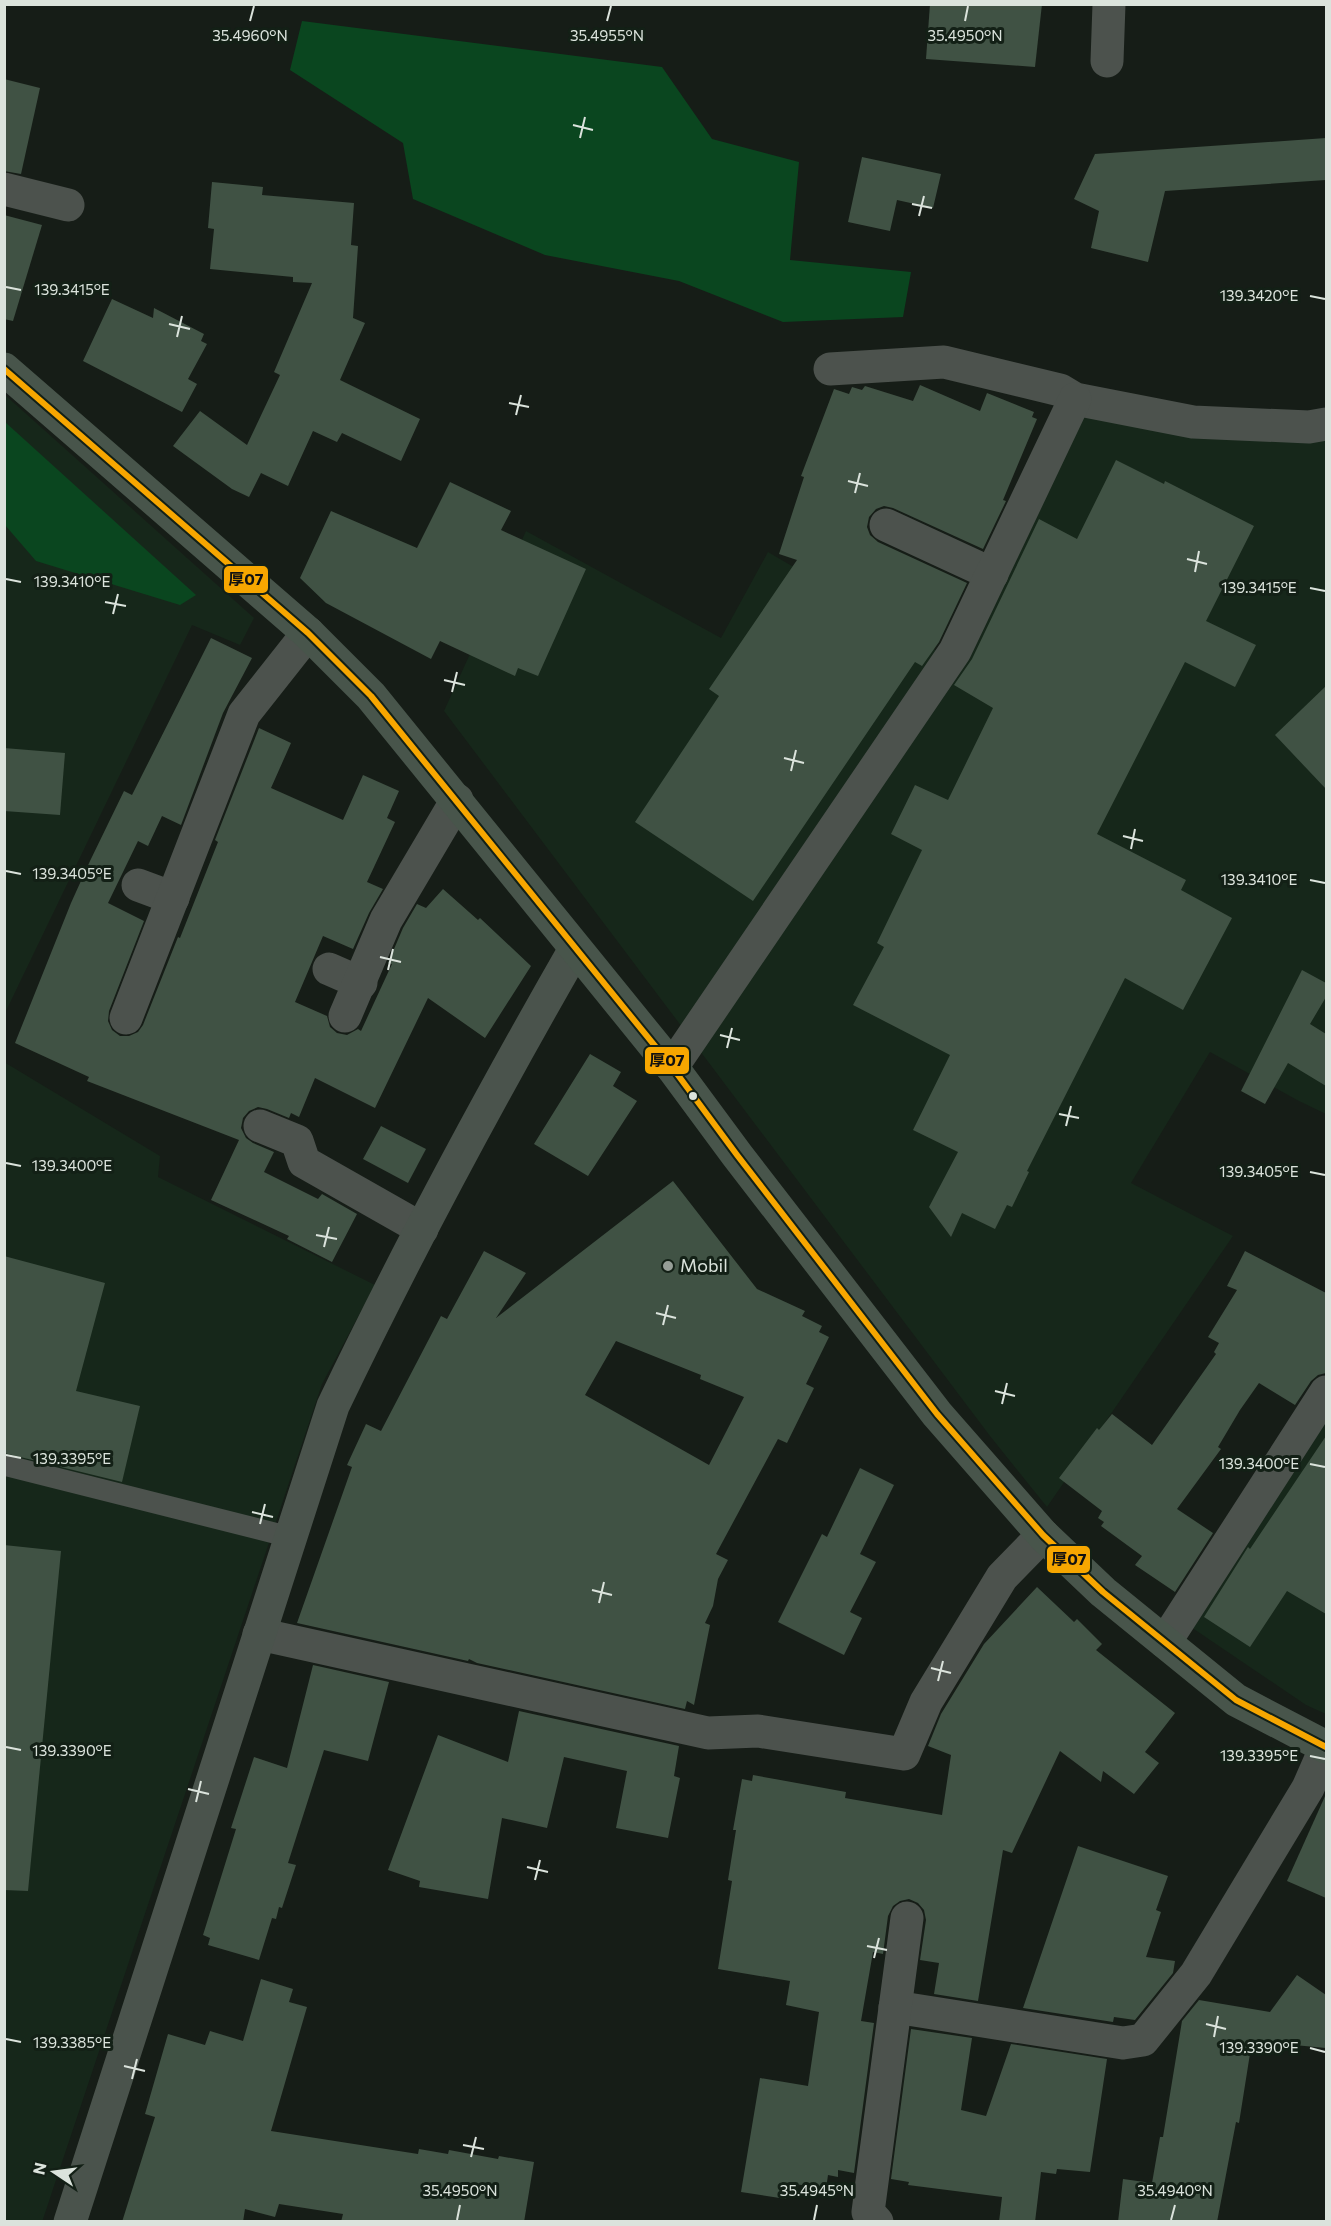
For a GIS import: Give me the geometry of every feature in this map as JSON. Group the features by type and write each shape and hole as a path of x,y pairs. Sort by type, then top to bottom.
{"main road":[{"path":"4,369 308,633 371,696 672,1066 744,1165 937,1414 1043,1535 1103,1592 1236,1700 1326,1747"}],"street":[{"path":"1107,61 1109,4"},
{"path":"4,189 68,205"},
{"path":"830,369 944,362 1060,390 1075,399 1193,422 1309,427 1326,424"},
{"path":"672,1066 955,651 1075,399"},
{"path":"886,525 992,574"},
{"path":"126,1018 244,714 308,633"},
{"path":"345,1016 386,920 457,800"},
{"path":"138,885 173,898"},
{"path":"70,2222 333,1406 501,1077 575,949"},
{"path":"329,969 361,982"},
{"path":"260,1126 297,1141 297,1175 422,1228"},
{"path":"1165,1642 1326,1392"},
{"path":"258,1634 708,1733 758,1731 904,1754 926,1702 1002,1577 1043,1535"},
{"path":"895,2007 1123,2043 1143,2040 1196,1974 1308,1788 1326,1747"},
{"path":"877,2222 868,2212 907,1918"}],"lane":[{"path":"4,1465 290,1538"}],"shaded area":[{"path":"5,395 254,618 240,645 192,625 5,1013"},
{"path":"1082,412 1326,435 1326,1114 1210,1052 1131,1183 1233,1236 1047,1507 990,1436 444,711 526,531 721,638 768,552 961,665"},
{"path":"4,1062 160,1156 158,1177 375,1285 322,1384 42,2222 4,2221"},
{"path":"1326,1415 1326,1714 1306,1705 1185,1623"}],"green space":[{"path":"302,21 662,67 712,139 799,162 790,260 911,272 903,317 783,322 679,281 545,255 413,199 403,143 290,70"},
{"path":"4,422 196,595 180,605 36,561 5,525"}],"building":[{"path":"930,4 1042,4 1035,67 926,59"},
{"path":"4,79 40,88 21,174 4,171"},
{"path":"1326,138 1326,180 1165,191 1148,262 1091,248 1099,211 1074,199 1095,154"},
{"path":"862,157 941,174 933,208 897,200 890,231 848,222"},
{"path":"212,182 263,187 262,195 354,203 351,245 358,246 353,318 365,323 340,380 420,419 401,461 342,433 337,442 313,431 288,486 261,473 249,497 232,489 173,446 200,411 247,445 280,375 274,372 312,283 293,282 293,277 210,269 214,229 208,228"},
{"path":"4,215 42,225 13,321 4,319"},
{"path":"112,299 153,318 154,308 204,334 201,341 207,344 188,379 197,384 182,412 83,361"},
{"path":"920,385 980,411 987,393 1034,412 1032,417 1037,419 1003,500 1006,501 983,549 893,508 884,506 876,509 869,517 867,527 870,535 878,542 967,583 939,642 922,666 915,662 753,901 635,822 719,696 709,689 797,560 779,554 804,477 801,476 834,389 849,394 852,387 862,390 865,386 913,401"},
{"path":"1116,460 1164,484 1165,481 1254,526 1206,621 1256,645 1235,687 1185,662 1097,834 1186,880 1181,890 1232,918 1183,1010 1125,978 1027,1171 1029,1172 1012,1207 1007,1205 995,1229 962,1213 951,1237 929,1207 958,1152 913,1130 950,1055 853,1005 884,947 877,943 922,850 891,834 915,785 948,800 993,708 954,685 972,659 1039,519 1077,539"},
{"path":"450,482 511,511 501,530 586,569 538,676 518,668 515,676 440,641 431,659 326,603 300,578 331,511 417,548"},
{"path":"211,638 252,658 223,713 181,825 162,816 148,846 138,841 108,903 144,921 109,1011 108,1021 112,1030 120,1036 129,1036 138,1032 143,1025 218,842 215,840 259,728 291,743 271,788 343,820 363,775 399,791 387,818 395,822 367,882 383,889 353,949 323,936 295,1002 327,1016 330,1027 337,1033 347,1035 358,1029 361,1031 392,964 388,963 403,928 417,904 426,908 443,889 478,920 480,918 531,966 485,1038 428,998 375,1108 315,1078 299,1117 291,1113 289,1118 258,1107 249,1111 243,1118 241,1128 246,1138 274,1152 264,1172 318,1199 322,1194 357,1214 332,1262 287,1239 289,1236 211,1200 239,1140 87,1081 89,1077 15,1043 90,861 124,791 132,795"},
{"path":"1326,686 1326,789 1275,735"},
{"path":"4,748 65,753 60,815 4,811"},
{"path":"1302,970 1326,983 1326,997 1310,1024 1326,1034 1326,1086 1288,1063 1265,1104 1241,1091"},
{"path":"590,1054 621,1072 613,1086 637,1101 588,1176 534,1144"},
{"path":"381,1126 426,1149 408,1183 363,1159"},
{"path":"673,1181 757,1289 805,1311 802,1316 822,1326 819,1332 829,1337 806,1384 814,1388 787,1443 778,1439 716,1554 728,1560 718,1579 713,1606 705,1623 710,1625 694,1705 687,1701 685,1709 477,1663 469,1659 468,1661 297,1623 352,1467 347,1465 366,1424 381,1431 441,1316 447,1319 484,1251 526,1273 496,1318","holes":["616,1341 701,1375 700,1379 744,1397 709,1465 585,1395"]},
{"path":"1245,1251 1326,1293 1326,1373 1318,1375 1311,1381 1295,1405 1259,1383 1240,1410 1218,1447 1221,1449 1177,1509 1213,1533 1175,1592 1135,1565 1142,1556 1101,1526 1104,1522 1098,1518 1102,1511 1059,1478 1097,1428 1099,1430 1112,1414 1152,1445 1216,1354 1214,1352 1219,1343 1208,1337 1237,1290 1227,1286"},
{"path":"4,1256 105,1283 76,1391 140,1406 122,1482 4,1453"},
{"path":"1326,1436 1326,1614 1287,1591 1250,1647 1204,1617 1248,1547 1250,1549"},
{"path":"860,1468 894,1485 860,1554 876,1562 850,1612 862,1618 844,1655 778,1622 822,1534 827,1537"},
{"path":"4,1545 61,1551 28,1891 4,1890"},
{"path":"1037,1587 1074,1622 1077,1619 1102,1644 1096,1650 1175,1713 1145,1752 1159,1763 1134,1794 1103,1771 1101,1782 1060,1751 1012,1853 1003,1850 978,2001 934,1994 939,1963 920,1960 926,1920 924,1910 918,1903 909,1899 893,1906 888,1916 883,1954 873,1952 861,2021 874,2023 854,2173 838,2170 838,2177 828,2175 826,2189 789,2183 786,2199 741,2192 760,2078 808,2086 819,2012 786,2005 790,1981 718,1969 732,1881 728,1880 736,1830 733,1830 742,1779 752,1781 753,1775 846,1792 845,1798 942,1815 951,1755 928,1746 941,1714 984,1644"},
{"path":"313,1665 389,1682 368,1761 324,1750 288,1863 296,1865 282,1908 279,1907 276,1919 272,1918 259,1960 208,1945 210,1938 203,1935 236,1829 231,1828 254,1757 287,1768"},
{"path":"519,1711 679,1746 674,1776 680,1778 668,1838 616,1828 627,1771 564,1757 547,1828 502,1818 488,1899 419,1887 420,1881 388,1870 438,1735 508,1762"},
{"path":"1326,1794 1326,1898 1287,1881"},
{"path":"1078,1846 1168,1876 1156,1910 1161,1912 1146,1957 1175,1961 1173,1973 1135,2020 1114,2017 1113,2022 1023,2008"},
{"path":"1297,1975 1326,1995 1326,2048 1252,2041 1239,2123 1236,2122 1217,2222 1118,2222 1123,2179 1152,2183 1160,2137 1163,2137 1182,2021 1199,2000 1270,2012"},
{"path":"261,1979 293,1989 289,2002 307,2007 271,2131 418,2154 419,2149 448,2154 449,2150 498,2159 499,2156 534,2162 524,2222 341,2222 343,2214 279,2204 275,2217 245,2209 243,2222 122,2222 155,2117 145,2114 168,2034 205,2045 210,2031 243,2041"},
{"path":"911,2029 972,2038 961,2110 986,2116 1011,2044 1107,2059 1090,2172 1057,2169 1056,2174 1041,2172 1035,2222 999,2222 1002,2197 908,2185 909,2182 891,2179"}],"transit line":[{"name":"厚07","path":"4,369 308,633 371,696 672,1067 937,1414 1043,1535 1103,1592 1236,1700 1326,1747"}],"place":[{"name":"Mobil","path":"668,1266"}]}
